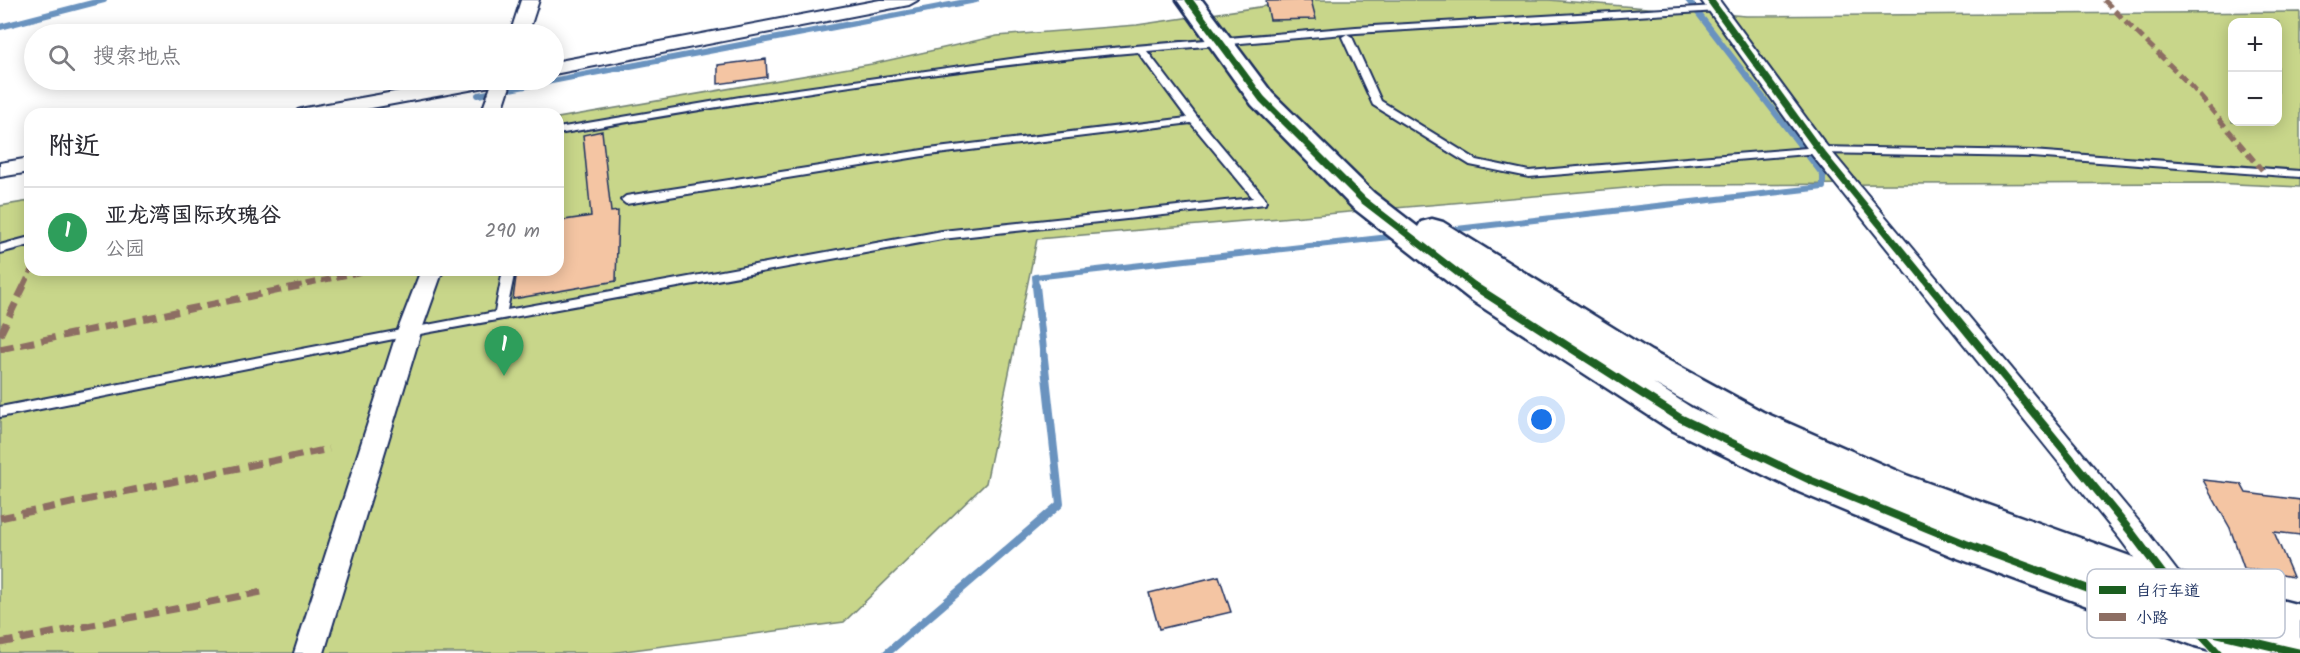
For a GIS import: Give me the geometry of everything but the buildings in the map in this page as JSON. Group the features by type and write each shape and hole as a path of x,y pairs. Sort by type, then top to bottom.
{"main road":[{"path":"1199,4 1287,102 1422,223 1639,360 1751,422 1893,486 2119,569"},
{"path":"1199,4 1262,99 1363,200 1482,292 1680,418 1812,481 2087,593"},
{"path":"2285,619 2300,623"},
{"path":"2206,641 2300,653"}],"street":[{"path":"522,24 530,0"},
{"path":"564,66 909,0"},
{"path":"1713,4 1819,150 2159,569"},
{"path":"338,108 436,90"},
{"path":"493,108 499,90"},
{"path":"0,170 24,166"},
{"path":"309,653 409,332 430,276"}],"lane":[{"path":"564,130 798,92 1054,56 1356,30 1713,4"},
{"path":"1347,37 1377,103 1474,163 1529,174 1819,150 2032,154 2300,174"},
{"path":"0,412 409,332 942,235 1261,201 1194,120 1141,49"},
{"path":"626,200 929,152 1194,120"},
{"path":"0,249 24,243"},
{"path":"500,315 508,276"}],"green space":[{"path":"1307,0 1549,0 1746,16 2300,12 2300,187 2213,183 1661,185 1037,239 986,483 844,622 610,653 0,653 0,206 24,202 24,276 564,276 564,117 872,64 997,36 1137,25"}],"waterway":[{"path":"0,27 104,0"},
{"path":"564,79 976,0"},
{"path":"1448,230 1823,187 1823,175 1688,0"},
{"path":"478,95 504,90"},
{"path":"1036,287 1035,277 1398,236"},
{"path":"887,653 1060,504 1036,286"}],"marked path":[{"path":"2104,0 2193,88 2262,170"},
{"path":"0,335 28,276"},
{"path":"0,349 344,276"},
{"path":"0,518 329,449"},
{"path":"0,643 267,591"}],"cycle path":[{"path":"1189,0 1262,99 1363,200 1482,292 1680,418 1812,481 1966,544 2087,588"},
{"path":"1710,0 1819,150 2159,569"},
{"path":"2204,638 2218,653"},
{"path":"2237,638 2300,653"}],"place":[{"name":"亚龙湾国际玫瑰谷","path":"504,376"}]}
